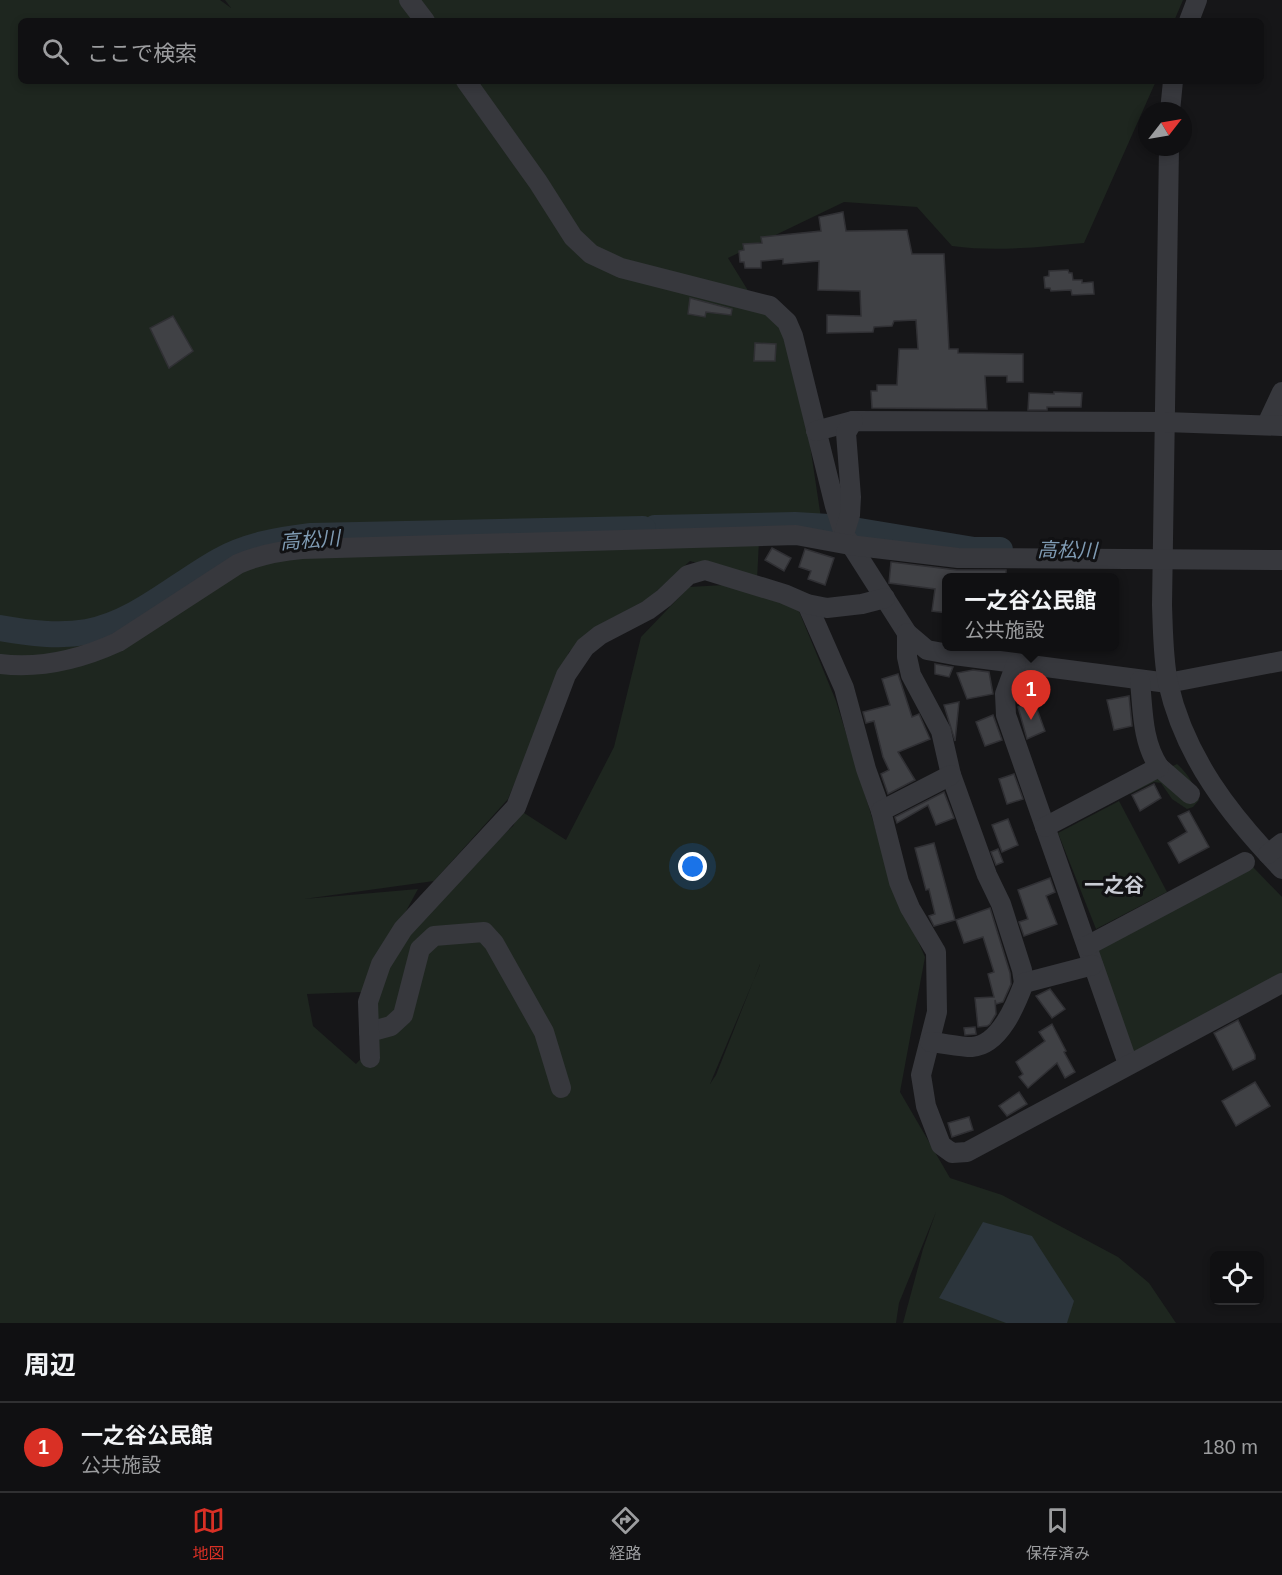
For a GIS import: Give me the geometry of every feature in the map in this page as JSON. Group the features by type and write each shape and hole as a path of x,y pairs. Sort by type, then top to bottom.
{"street":[{"path":"409,0 423,18"},
{"path":"1190,18 1197,0"},
{"path":"468,84 538,182 573,237 591,254 621,268 770,306 787,321 794,336 835,506 847,540 907,633 927,650 1140,681 1168,683 1282,661"},
{"path":"1171,102 1173,84"},
{"path":"1169,156 1163,553 1164,654 1168,683 1178,716 1194,755 1212,787 1275,849 1282,869"},
{"path":"816,431 853,421 1165,422 1274,425 1282,392"},
{"path":"847,540 851,496 846,433 853,421"},
{"path":"0,664 57,663 101,650 118,642 238,564 276,551 350,547 796,536 847,540 958,558 1163,553 1282,560"},
{"path":"370,1058 368,1002 381,964 403,928 516,807 566,675 585,647 600,635 648,610 688,575 705,570 784,594 807,604 827,608 862,604 885,598"},
{"path":"807,604 844,688 866,769 881,811 899,882 910,908 936,952 937,1012 921,1075 926,1106 941,1145 952,1153 967,1152 1282,983"},
{"path":"907,633 911,675 941,731 951,775 987,875 1001,904 1024,983 1012,1013 993,1037 974,1047 930,1042"},
{"path":"1016,664 1005,693 1006,715 1128,1064"},
{"path":"1140,681 1144,730 1151,755 1159,767 1190,794"},
{"path":"1045,827 1159,767"},
{"path":"881,811 951,775"},
{"path":"1087,946 1245,862"},
{"path":"369,1032 391,1026 403,1015 420,949 434,936 484,932 494,943 544,1032 561,1088"},
{"path":"1024,983 1093,965"}],"shaded area":[{"path":"0,0 220,0 231,8 225,0 1183,0 1175,18 18,18 18,84 1155,84 1147,102 1138,102 1138,122 1084,243 1002,249 952,246 917,207 844,202 728,258 755,302 778,320 804,405 821,518 699,517 594,542 759,541 757,580 690,561 648,599 601,624 569,652 508,799 434,881 304,899 418,889 362,992 307,994 313,1026 356,1064 394,1024 379,1023 369,999 424,906 513,826 521,811 566,840 614,747 641,637 689,587 724,585 796,604 836,701 892,882 925,957 900,1092 950,1178 1002,1195 1118,1257 1149,1283 1176,1323 903,1323 923,1249 936,1212 899,1303 896,1323 0,1323","holes":["753,982 716,1075 710,1084"]},
{"path":"1177,764 1191,780 1199,800 1193,807 1187,809 1172,799 1161,783 1154,782 1130,794 1127,788"},
{"path":"1119,801 1167,892 1096,929 1058,833"},
{"path":"1252,866 1282,897 1282,977 1134,1055 1096,947"},
{"path":"983,1222 1032,1236 1074,1301 1067,1323 1006,1323 939,1298"}],"building":[{"path":"843,212 846,231 907,230 912,254 944,254 949,349 958,349 958,353 1023,354 1023,382 1007,382 1007,376 985,376 987,409 872,408 871,391 877,391 877,385 897,385 899,349 918,349 916,320 894,321 892,326 874,327 873,332 827,333 827,315 861,316 860,291 818,290 819,261 783,264 783,259 761,261 761,268 745,268 744,262 740,262 739,251 744,250 743,244 762,243 761,237 821,231 819,217"},
{"path":"1068,270 1072,273 1073,280 1082,280 1082,283 1093,282 1094,294 1072,295 1071,290 1051,291 1050,288 1045,288 1044,277 1049,276 1049,271"},
{"path":"690,298 732,309 731,315 706,312 705,317 688,314"},
{"path":"173,316 193,351 169,368 150,328"},
{"path":"755,343 776,344 775,361 754,361"},
{"path":"1054,392 1082,393 1081,407 1047,407 1047,410 1028,410 1029,393 1054,394"},
{"path":"772,548 791,558 784,571 765,560"},
{"path":"805,549 834,558 825,585 808,579 811,571 799,567"},
{"path":"891,562 957,570 1006,570 1006,573 942,573 942,612 932,611 935,589 889,583"},
{"path":"935,664 953,667 949,677 935,674"},
{"path":"973,670 989,672 993,694 967,699 957,673"},
{"path":"898,674 912,717 919,714 930,739 898,752 915,780 888,794 881,774 889,770 883,757 874,721 866,723 863,712 890,705 882,679"},
{"path":"1129,696 1132,726 1114,730 1107,700"},
{"path":"1034,701 1045,731 1027,739 1018,707"},
{"path":"959,702 955,741 944,705"},
{"path":"993,715 1002,740 985,746 976,722"},
{"path":"1014,774 1023,799 1007,804 999,779"},
{"path":"1154,784 1161,798 1140,811 1132,795"},
{"path":"944,792 954,818 936,825 928,805 897,823 895,817"},
{"path":"1189,811 1209,847 1179,863 1168,843 1187,832 1178,816"},
{"path":"1008,819 1018,845 1002,852 992,825"},
{"path":"934,843 955,920 934,926 929,916 935,914 929,889 926,890 915,848"},
{"path":"998,849 1003,862 996,865 991,852"},
{"path":"1050,878 1055,892 1046,896 1057,924 1024,936 1019,922 1028,919 1018,890"},
{"path":"990,908 1010,973 1011,984 1003,1002 996,1004 995,1000 996,1014 990,1024 978,1027 975,998 994,997 988,974 994,972 983,937 964,943 956,920"},
{"path":"1050,989 1065,1009 1052,1018 1036,996"},
{"path":"1238,1020 1255,1059 1233,1070 1214,1033"},
{"path":"1052,1024 1075,1072 1065,1078 1057,1063 1028,1088 1019,1077 1023,1074 1016,1062 1045,1041 1039,1032"},
{"path":"975,1027 976,1034 965,1035 964,1028"},
{"path":"1255,1082 1270,1106 1236,1126 1222,1101"},
{"path":"1019,1092 1027,1104 1007,1116 999,1106"},
{"path":"969,1117 973,1130 952,1137 948,1123"}],"waterway":[{"name":"高松川","path":"655,528 795,525 829,527"},
{"name":"高松川","path":"0,628 33,633 65,634 87,632 105,627 139,612 230,555 287,539 311,536 643,529"},
{"name":"高松川","path":"853,530 974,550 1000,550"}],"place":[{"name":"一之谷公民館","path":"1031,720"}],"district":[{"name":"一之谷","path":"1114,885"}]}
